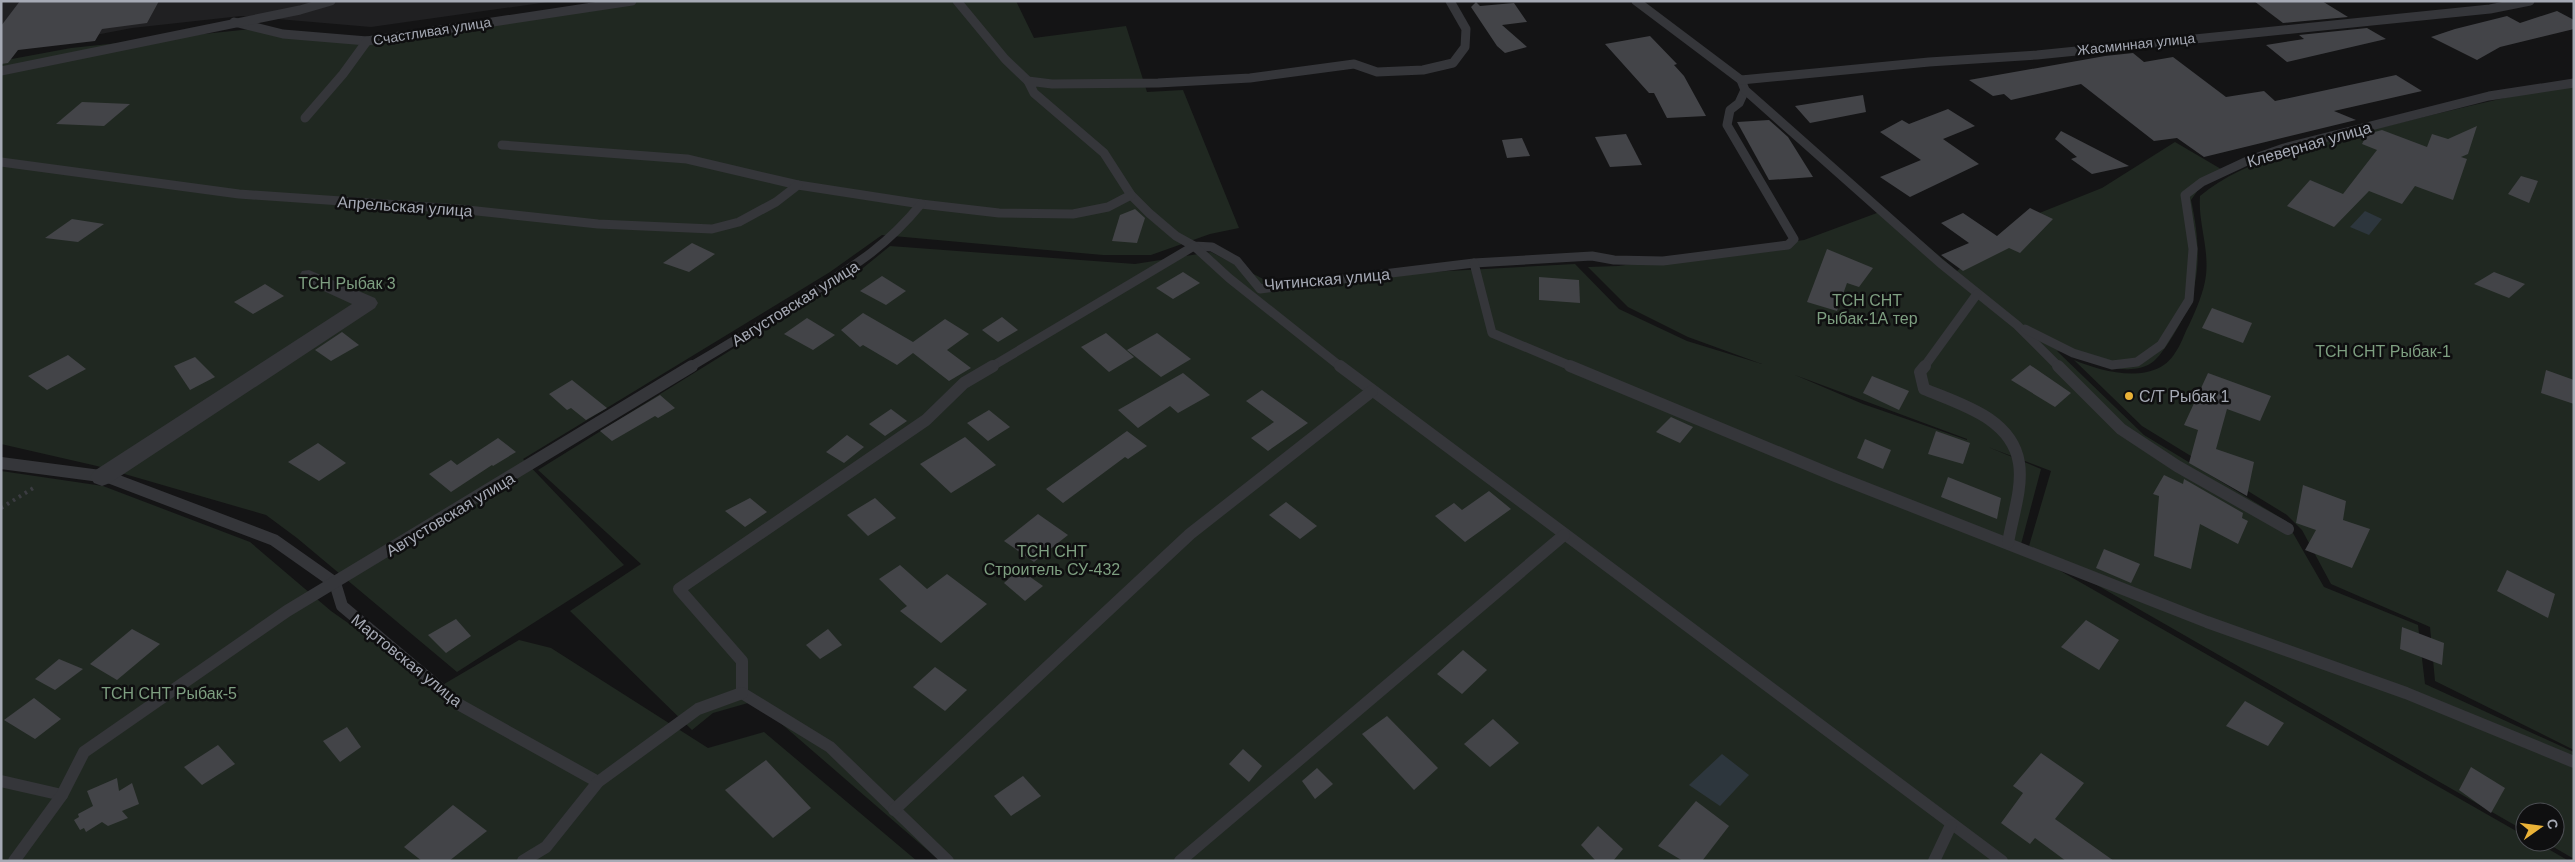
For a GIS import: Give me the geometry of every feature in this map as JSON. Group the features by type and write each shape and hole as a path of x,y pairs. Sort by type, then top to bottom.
{"street":[{"path":"102,477 368,304 309,276"}],"lane":[{"path":"1,71 300,10 331,1"},
{"name":"Счастливая улица","path":"234,22 251,29 367,41 632,1"},
{"name":"Читинская улица","path":"957,1 1005,59 1028,80 1034,93 1104,153 1131,195 1176,236 1194,246 1212,247 1237,262 1260,289 1474,263 1592,256 1614,260 1663,261 1788,245 1794,239 1727,125 1730,110 1739,103 1745,90"},
{"path":"1028,80 1052,84 1158,83 1250,78 1354,64 1377,72 1423,70 1453,63 1465,47 1466,28 1450,1"},
{"path":"1636,1 1742,80 1745,90 1977,294 2016,325 2121,429 2177,466 2258,514 2288,529"},
{"name":"Жасминная улица","path":"1742,80 1929,62 2046,54 2247,32 2490,9 2530,1"},
{"path":"304,118 343,74 367,41"},
{"name":"Клеверная улица","path":"2016,325 2073,353 2112,366 2137,362 2161,345 2189,300 2193,249 2185,195 2202,182 2247,161 2284,148 2490,96 2574,84"},
{"path":"502,145 687,159 733,168 798,185 921,204 999,213 1073,214 1108,207 1131,195"},
{"name":"Апрельская улица","path":"1,162 239,194 458,209 598,224 712,229 739,222 776,202 798,185"},
{"name":"Августовская улица","path":"14,861 62,795 84,752 287,611 569,442 660,384 750,332 871,255 902,227 921,204"},
{"path":"742,693 742,661 679,589 926,420 964,383 1194,246 1229,278 1372,391 1951,825 2002,861"},
{"path":"1474,263 1492,333 1835,476 2207,622 2406,693 2574,762"},
{"path":"1977,294 1920,372 1924,389 1992,419 2011,440 2019,464 2008,543"},
{"path":"894,810 1190,534 1372,391"},
{"path":"1,463 102,477 274,540 335,583"},
{"path":"1180,861 1391,684 1564,535"},
{"name":"Мартовская улица","path":"335,583 342,606 460,705 598,782"},
{"path":"523,861 546,847 598,782 698,709 742,693"},
{"path":"742,693 830,747 948,861"},
{"path":"1,780 62,795"},
{"path":"1934,861 1951,825"}],"path":[{"path":"1,508 58,472"}],"shaded area":[{"path":"1,1 555,1 371,27 241,16 132,28 1,53"},
{"path":"2365,211 2382,219 2369,235 2350,227"},
{"path":"1722,754 1749,775 1720,806 1689,785"}],"green space":[{"name":"ТСН Рыбак 3","path":"616,1 1016,1 1034,38 1126,26 1147,92 1183,90 1239,228 1210,234 1151,255 1103,255 882,235 830,272 523,459 624,565 457,672 297,538 266,515 97,466 1,444 1,61 71,48 251,29 363,37"},
{"name":"ТСН СНТ Рыбак-1","path":"2574,84 2574,750 2435,681 2430,627 2331,584 2302,530 2287,515 2142,426 2074,360 2113,372 2142,373 2155,370 2166,363 2175,353 2197,307 2206,275 2207,265 2200,196 2219,182 2241,170 2266,160 2317,143 2482,103"},
{"name":"ТСН СНТ Строитель СУ-432","path":"2175,142 2221,169 2198,190 2191,200 2197,239 2197,274 2188,307 2180,324 2158,357 2144,367 2121,369 2057,351 2144,435 2286,521 2324,587 2418,625 2425,684 2574,752 2574,859 2562,852 2565,852 2565,802 2515,802 2515,825 2029,546 2051,471 1988,447 2041,469 2020,548 2515,830 2515,852 2553,852 2569,861 940,861 755,701 713,713 692,730 570,611 641,564 538,470 863,268 890,246 1135,264 1211,252 1267,281 1575,264 1619,309 1687,341 1762,364 1688,337 1628,307 1588,267 1618,266 1804,240 1885,210 1957,271 2017,222 2102,188","holes":["1795,375 1967,439 1863,404"]},
{"name":"ТСН СНТ Рыбак-5","path":"1,471 103,486 250,542 331,611 439,687 519,640 551,648 708,748 764,732 917,861 1,861"}],"building":[{"path":"20,1 159,1 147,23 102,29 95,41 18,50 8,63 1,64 1,26"},
{"path":"2254,1 2322,1 2348,17 2283,23"},
{"path":"1476,2 1480,6 1514,3 1527,22 1502,25 1527,47 1505,53 1497,46 1471,7"},
{"path":"2557,11 2574,20 2574,29 2500,47 2477,60 2431,37 2507,16 2520,23"},
{"path":"2367,28 2386,39 2287,62 2266,45 2304,39 2299,35"},
{"path":"1650,36 1677,64 1674,65 1684,76 1706,116 1667,118 1654,93 1649,93 1605,44"},
{"path":"2133,53 2144,62 2173,57 2226,97 2264,91 2275,101 2396,75 2422,91 2334,111 2356,120 2204,157 2177,138 2154,141 2081,84 2011,100 2004,94 1993,96 1969,80 2105,56"},
{"path":"1863,95 1866,112 1810,123 1795,106"},
{"path":"82,102 130,104 104,126 56,124"},
{"path":"1948,109 1975,126 1943,139 1979,164 1910,197 1880,177 1921,160 1880,132 1902,120 1909,124"},
{"path":"1769,120 1788,137 1813,177 1769,180 1737,122"},
{"path":"2477,126 2468,154 2461,157 2467,159 2453,200 2415,186 2402,204 2369,191 2334,227 2287,206 2310,180 2343,194 2377,150 2362,144 2367,134 2382,130 2427,147 2432,134 2448,139"},
{"path":"2061,131 2129,166 2092,174 2071,159 2077,157 2055,139"},
{"path":"1626,134 1642,165 1610,167 1595,137"},
{"path":"1522,138 1530,156 1507,158 1502,140"},
{"path":"2521,176 2538,181 2529,203 2508,194"},
{"path":"2030,208 2053,219 2020,253 2009,248 1963,271 1941,255 1969,243 1941,223 1963,213 1997,236"},
{"path":"1135,209 1145,218 1137,243 1112,241 1120,215"},
{"path":"72,219 104,224 78,242 45,238"},
{"path":"692,243 715,254 689,272 663,263"},
{"path":"1827,249 1873,268 1859,287 1847,283 1837,311 1807,302"},
{"path":"1183,272 1200,283 1173,299 1156,288"},
{"path":"2494,272 2525,284 2509,298 2474,284"},
{"path":"882,276 906,291 886,305 860,291"},
{"path":"1539,277 1579,280 1580,303 1539,300"},
{"path":"265,284 284,296 253,314 234,302"},
{"path":"2212,308 2252,323 2243,343 2202,328"},
{"path":"863,313 913,342 945,319 969,334 947,350 971,368 949,381 913,353 897,365 863,345 860,347 841,330"},
{"path":"1002,317 1018,330 998,342 982,330"},
{"path":"807,318 835,335 813,350 784,334"},
{"path":"342,332 359,345 331,361 315,350"},
{"path":"1106,333 1134,357 1109,372 1081,347"},
{"path":"1157,333 1191,359 1161,377 1127,350"},
{"path":"68,355 86,369 47,390 28,376"},
{"path":"195,357 215,377 190,390 174,366"},
{"path":"2030,365 2071,393 2055,407 2011,380"},
{"path":"2546,370 2574,380 2574,404 2541,393"},
{"path":"1183,373 1210,395 1178,413 1170,406 1138,428 1118,410"},
{"path":"2208,373 2271,396 2260,421 2227,409 2216,449 2254,462 2247,496 2189,463 2198,430 2184,425"},
{"path":"1872,376 1909,391 1899,410 1863,393"},
{"path":"572,380 607,408 586,420 571,408 567,410 549,394"},
{"path":"1262,390 1308,423 1268,451 1251,438 1274,422 1246,401"},
{"path":"660,395 675,408 658,418 655,416 612,441 600,431"},
{"path":"891,409 907,421 885,436 869,424"},
{"path":"989,410 1010,427 988,441 967,423"},
{"path":"1671,417 1693,427 1680,443 1656,432"},
{"path":"1127,431 1147,446 1128,459 1125,457 1063,503 1046,489"},
{"path":"1936,431 1970,443 1963,464 1928,454"},
{"path":"847,435 864,447 844,463 826,452"},
{"path":"965,437 996,465 951,493 920,464"},
{"path":"498,438 516,452 492,465 451,492 429,474 451,460 457,465"},
{"path":"1865,439 1891,450 1883,469 1857,458"},
{"path":"318,443 346,463 319,481 288,462"},
{"path":"2164,475 2183,484 2184,479 2243,513 2242,518 2248,521 2238,544 2200,524 2191,569 2154,556 2159,496 2153,494"},
{"path":"1948,477 2001,498 1997,519 1941,497"},
{"path":"2303,485 2346,501 2343,520 2370,529 2352,568 2305,550 2316,530 2296,523"},
{"path":"1489,491 1511,509 1465,542 1435,516 1454,503 1462,510"},
{"path":"750,498 767,512 745,527 725,511"},
{"path":"875,498 896,518 868,536 847,515"},
{"path":"1286,502 1317,526 1300,539 1269,515"},
{"path":"1038,514 1068,535 1034,562 1004,541"},
{"path":"2104,549 2140,564 2131,583 2096,568"},
{"path":"900,565 927,589 947,574 987,604 941,643 900,611 907,606 879,579"},
{"path":"1019,569 1043,586 1025,601 1004,583"},
{"path":"2507,570 2555,594 2548,618 2497,591"},
{"path":"456,619 471,636 446,653 428,635"},
{"path":"2086,620 2119,640 2099,670 2061,647"},
{"path":"2402,627 2444,643 2442,665 2400,649"},
{"path":"132,629 160,644 117,680 90,664"},
{"path":"828,629 842,645 820,659 806,645"},
{"path":"1463,650 1487,670 1462,694 1437,674"},
{"path":"59,659 83,669 55,690 35,679"},
{"path":"935,667 967,690 945,711 913,687"},
{"path":"34,698 61,719 35,739 4,720"},
{"path":"2245,701 2284,723 2268,746 2226,726"},
{"path":"1387,716 1438,768 1414,790 1362,734"},
{"path":"1493,719 1519,743 1490,767 1464,744"},
{"path":"347,727 361,747 340,762 323,741"},
{"path":"218,745 235,764 202,785 184,767"},
{"path":"1243,749 1262,766 1249,782 1229,764"},
{"path":"2041,753 2084,783 2055,819 2114,861 2066,861 2035,838 2030,844 2001,823 2023,793 2013,786"},
{"path":"766,760 811,808 773,838 725,790"},
{"path":"2471,767 2505,788 2491,813 2459,790"},
{"path":"1317,768 1333,784 1315,799 1302,781"},
{"path":"1023,776 1041,796 1011,816 994,796"},
{"path":"117,778 119,791 132,783 139,804 122,811 128,818 108,826 102,822 86,832 84,828 80,830 74,820 79,817 78,814 93,806 87,791"},
{"path":"1696,801 1729,826 1702,861 1683,861 1658,846"},
{"path":"453,805 487,831 449,861 422,861 404,847"},
{"path":"1598,826 1623,849 1613,861 1596,861 1581,845"}],"place":[{"name":"С/Т Рыбак 1","path":"2129,396"}],"park label":[{"name":"ТСН СНТ Рыбак-1А тер","path":"1867,309"}]}
